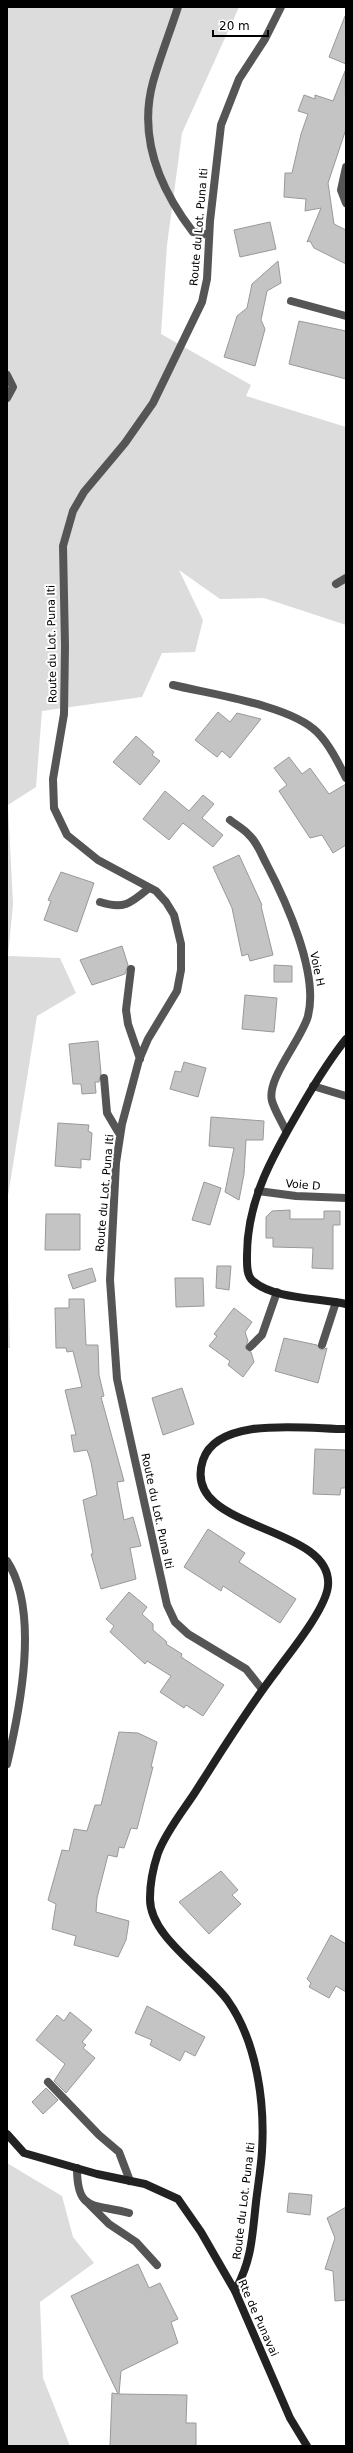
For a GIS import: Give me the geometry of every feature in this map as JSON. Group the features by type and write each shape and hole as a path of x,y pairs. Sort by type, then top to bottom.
{"main road":[{"path":"346,1039 313,1086 273,1154 258,1191 248,1231 247,1267 251,1280 264,1288 277,1292 346,1304"},
{"path":"262,1689 295,1646 326,1596 328,1574 323,1564 293,1542 234,1515 206,1497 201,1478 204,1455 213,1444 226,1435 243,1430 346,1429"},
{"name":"Route du Lot. Puna Iti","path":"235,2291 247,2268 250,2253 262,2148 257,2074 250,2042 228,2001 158,1927 150,1903 150,1880 159,1850 262,1689"},
{"name":"Rte de Punavai","path":"7,2134 24,2153 77,2168 145,2184 178,2199 201,2232 235,2291 290,2418 307,2446"}],"street":[{"path":"178,7 152,84 149,115 151,153 162,182 184,221 193,232 209,235"},
{"name":"Route du Lot. Puna Iti","path":"262,1689 246,1669 188,1634 175,1622 167,1605 126,1426 114,1359 110,1280 114,1200 120,1136 132,1080 140,1059 148,1039 177,991 181,970 181,944 174,915 166,902 156,891 98,860 67,835 54,808 53,779 64,714 65,646 63,546 72,511 84,492 125,443 153,402 202,302 207,279 209,235 221,125 239,79 265,39 282,7"},
{"path":"346,167 341,190 346,204"},
{"path":"292,301 346,316"},
{"path":"7,375 13,387 7,398"},
{"path":"336,584 346,578"},
{"path":"173,685 255,704 306,724 323,739 346,778"},
{"name":"Voie H","path":"230,820 250,835 284,897 307,967 311,991 308,1015 302,1032 275,1080 272,1091 272,1100 286,1131"},
{"path":"100,902 122,906 134,901 149,888"},
{"path":"131,969 126,1010 140,1059"},
{"path":"104,1078 108,1113 120,1136"},
{"path":"313,1086 346,1096"},
{"name":"Voie D","path":"258,1191 296,1196 346,1198"},
{"path":"250,1347 262,1335 277,1292"},
{"path":"322,1345 336,1302"},
{"path":"7,1561 18,1585 24,1629 22,1680 7,1764"},
{"path":"48,2082 99,2135 119,2152 130,2181"},
{"path":"77,2168 77,2188 81,2198 109,2224 136,2242 157,2265"},
{"path":"89,2204 129,2213"}],"shaded area":[{"path":"7,7 239,7 182,133 167,245 161,334 251,385 246,396 346,427 346,625 264,598 220,599 179,570 203,620 195,652 162,653 142,697 42,711 36,787 8,805 13,904 8,956 60,958 76,993 37,1016 7,1202"},
{"path":"7,1235 10,1348 7,1348"},
{"path":"7,2163 62,2196 73,2237 94,2263 40,2302 43,2378 70,2446 7,2446"}],"building":[{"path":"345,16 346,17 346,64 329,57"},
{"path":"345,71 346,129 328,183 334,224 346,230 346,264 314,248 310,241 307,242 321,208 305,211 306,199 284,197 285,173 292,173 301,134 308,114 298,111 304,95 315,99 315,95 333,101"},
{"path":"270,222 276,249 240,257 234,230"},
{"path":"278,261 281,283 267,291 261,320 265,329 255,366 224,357 237,316 247,308 252,284"},
{"path":"299,321 346,331 346,379 289,364"},
{"path":"218,712 230,722 237,713 261,719 230,758 222,751 217,757 195,740"},
{"path":"136,736 154,752 152,755 160,761 140,785 113,762"},
{"path":"289,757 302,774 310,768 329,794 346,784 346,845 333,853 322,835 310,838 279,791 287,785 274,768"},
{"path":"165,791 189,811 203,795 214,804 202,818 223,835 213,847 183,823 169,840 143,819"},
{"path":"239,855 262,905 273,955 250,961 248,954 242,956 232,908 213,867"},
{"path":"61,872 94,883 77,932 44,920 51,901 48,900"},
{"path":"122,946 128,965 125,974 92,985 80,960"},
{"path":"274,965 292,966 292,982 274,982"},
{"path":"245,995 277,998 274,1032 242,1029"},
{"path":"98,1041 101,1073 99,1082 95,1082 96,1093 82,1094 81,1084 73,1084 69,1044"},
{"path":"184,1062 206,1068 198,1097 170,1089 175,1071 181,1072"},
{"path":"211,1117 264,1121 263,1140 246,1140 244,1174 239,1200 225,1192 234,1148 209,1146"},
{"path":"58,1123 89,1125 88,1131 92,1133 90,1160 81,1159 81,1168 55,1166"},
{"path":"204,1182 221,1188 210,1225 192,1220"},
{"path":"290,1210 290,1219 324,1219 324,1211 340,1211 340,1225 333,1225 333,1269 312,1268 313,1248 273,1247 273,1238 266,1238 266,1217 272,1211"},
{"path":"46,1214 80,1214 80,1250 45,1250"},
{"path":"217,1266 231,1266 229,1290 216,1288"},
{"path":"92,1268 96,1281 73,1289 68,1275"},
{"path":"175,1278 203,1278 204,1306 176,1307"},
{"path":"69,1299 84,1299 86,1345 98,1345 99,1375 104,1396 101,1397 124,1481 117,1482 124,1520 133,1517 141,1546 130,1548 136,1579 101,1589 91,1554 93,1554 83,1500 97,1495 91,1462 87,1450 74,1452 71,1435 76,1435 65,1390 82,1387 73,1351 67,1352 66,1348 56,1348 55,1308 69,1308"},
{"path":"234,1308 252,1322 245,1332 248,1341 245,1348 251,1352 254,1362 243,1377 228,1365 230,1361 209,1346 217,1336 214,1334"},
{"path":"284,1338 317,1345 321,1350 327,1348 318,1383 275,1371"},
{"path":"182,1388 194,1424 163,1435 152,1398"},
{"path":"315,1449 346,1450 346,1488 341,1488 340,1495 313,1494"},
{"path":"208,1529 245,1553 239,1562 296,1599 280,1623 223,1586 221,1591 184,1567"},
{"path":"129,1592 147,1607 142,1614 153,1624 153,1630 167,1642 166,1644 182,1654 181,1657 224,1685 203,1716 186,1705 184,1708 160,1692 171,1676 147,1661 145,1664 110,1632 114,1626 106,1619"},
{"path":"119,1732 138,1733 157,1742 151,1767 153,1767 137,1829 131,1828 124,1848 119,1847 117,1857 108,1855 97,1898 96,1912 129,1921 126,1940 118,1957 74,1945 76,1936 52,1929 56,1904 48,1900 62,1850 69,1851 74,1829 87,1831 95,1805 101,1805"},
{"path":"221,1871 238,1890 232,1895 241,1904 209,1934 179,1902"},
{"path":"331,1935 346,1944 346,1992 336,1986 329,1998 309,1987 311,1983 307,1979"},
{"path":"147,2006 205,2037 195,2056 185,2051 180,2061 150,2045 152,2040 135,2033"},
{"path":"70,2012 92,2030 82,2042 86,2045 83,2048 95,2058 66,2093 54,2081 65,2064 36,2040 57,2015 64,2021"},
{"path":"46,2088 58,2100 43,2114 32,2102"},
{"path":"289,2193 312,2195 310,2215 287,2212"},
{"path":"346,2207 346,2300 335,2301 333,2271 325,2269 335,2238 327,2218"},
{"path":"138,2264 149,2288 160,2283 178,2319 171,2322 178,2343 121,2371 119,2394 187,2395 186,2423 196,2423 196,2446 110,2446 112,2393 118,2394 71,2296"}]}
